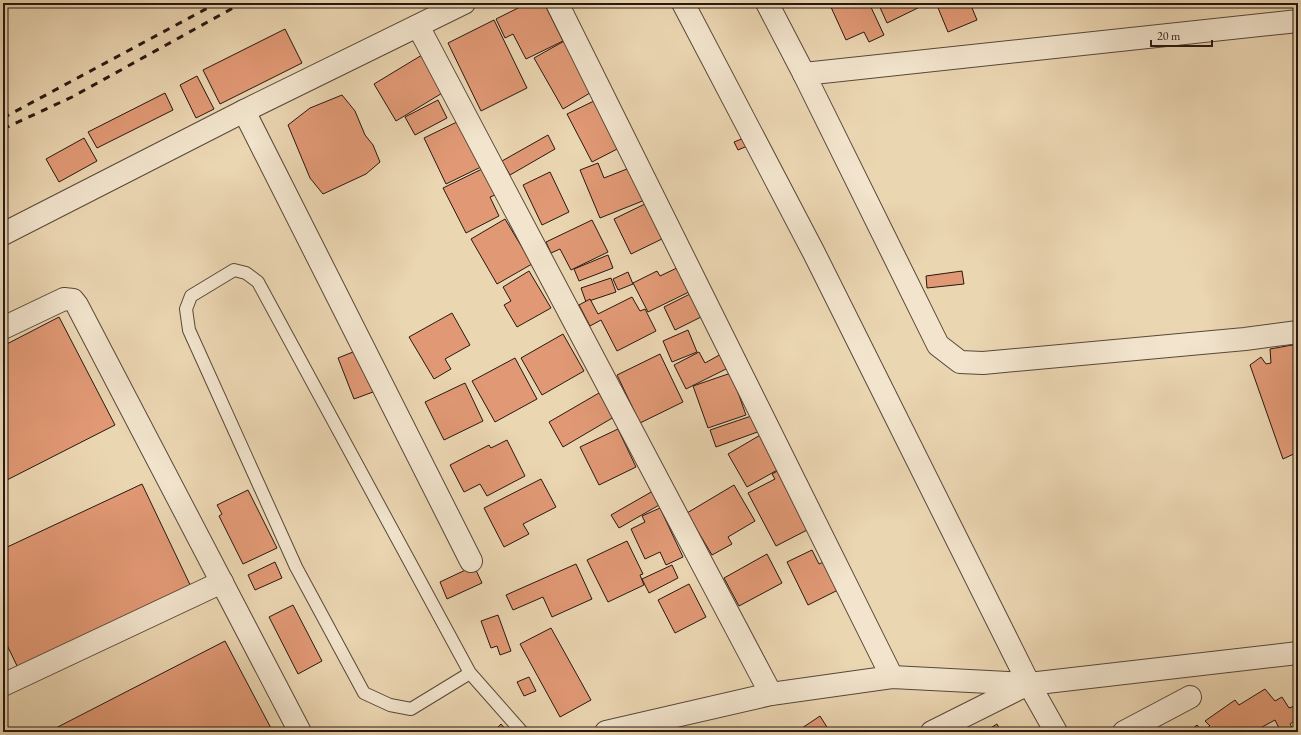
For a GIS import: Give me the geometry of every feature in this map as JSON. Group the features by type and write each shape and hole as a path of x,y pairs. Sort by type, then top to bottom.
{"street":[{"path":"3,234 244,111 464,3"},
{"path":"557,3 892,677"},
{"path":"682,3 813,251 1029,684 1056,732"},
{"path":"767,3 804,74 938,345 960,362 983,364 1237,340 1298,332"},
{"path":"804,74 1298,22"},
{"path":"418,26 771,694"},
{"path":"244,111 471,561"},
{"path":"3,328 64,299 73,300 77,305 300,732"},
{"path":"3,685 222,582"},
{"path":"606,732 771,694 892,677 1029,684 1298,653"},
{"path":"932,732 1029,684"},
{"path":"1124,732 1190,697"}],"lane":[{"path":"470,673 411,709 390,705 364,693 296,566 189,330 186,310 191,296 234,270 246,273 258,282 470,673 522,732"}],"building":[{"path":"528,3 544,3 563,41 526,59 513,34 505,38 496,19"},
{"path":"834,3 869,3 884,35 869,42 864,32 846,40 830,5"},
{"path":"878,3 923,3 924,5 887,23"},
{"path":"936,3 970,3 977,20 948,32"},
{"path":"494,20 527,88 481,111 448,43"},
{"path":"285,29 302,63 220,104 203,70"},
{"path":"566,40 595,90 563,109 534,58"},
{"path":"422,55 444,92 396,121 374,84"},
{"path":"197,76 214,109 196,118 180,85"},
{"path":"165,93 173,110 97,148 88,132"},
{"path":"342,95 355,111 365,135 373,145 380,162 366,174 323,194 310,178 288,125 310,108"},
{"path":"438,100 447,118 415,135 405,117"},
{"path":"596,100 621,147 592,162 567,114"},
{"path":"461,120 483,166 446,184 424,138"},
{"path":"548,135 555,149 510,175 502,161"},
{"path":"749,136 752,144 738,150 734,142"},
{"path":"84,138 97,161 59,182 46,159"},
{"path":"598,163 604,178 632,167 645,200 600,218 580,170"},
{"path":"482,169 495,195 490,197 499,216 466,233 443,188"},
{"path":"550,172 569,212 542,225 523,185"},
{"path":"649,202 666,237 631,254 614,219"},
{"path":"505,219 532,264 497,284 471,239"},
{"path":"592,220 608,252 571,270 560,249 551,253 546,242"},
{"path":"608,255 613,268 579,281 574,269"},
{"path":"681,266 693,290 648,312 633,283 657,271 660,276"},
{"path":"529,271 551,308 517,327 504,305 511,301 503,287"},
{"path":"962,271 964,284 927,288 926,276"},
{"path":"628,272 633,284 618,290 613,279"},
{"path":"611,278 616,292 586,302 581,288"},
{"path":"694,292 705,315 675,330 664,307"},
{"path":"632,297 640,311 645,309 656,331 617,351 601,320 590,326 579,305 590,299 598,314"},
{"path":"452,313 470,345 445,359 451,369 434,379 409,337"},
{"path":"59,317 115,425 3,482 3,346"},
{"path":"688,330 697,352 672,362 663,341"},
{"path":"563,334 584,371 542,395 521,358"},
{"path":"1298,344 1298,452 1283,459 1250,365 1261,357 1266,364 1271,363 1270,349"},
{"path":"358,350 373,392 354,399 338,358"},
{"path":"699,352 705,363 723,353 730,367 686,389 674,365"},
{"path":"660,354 683,402 640,423 617,375"},
{"path":"515,358 537,399 495,422 472,381"},
{"path":"731,373 746,415 708,428 693,386"},
{"path":"465,383 483,421 444,440 425,402"},
{"path":"599,393 614,417 563,447 549,422"},
{"path":"757,414 763,430 716,447 710,430"},
{"path":"618,429 636,467 599,485 580,447"},
{"path":"762,434 781,468 747,487 728,454"},
{"path":"507,440 525,476 487,496 480,484 464,492 450,465 489,445 491,448"},
{"path":"781,469 811,528 776,546 748,493 775,479 772,474"},
{"path":"541,479 556,507 523,524 529,534 504,547 484,508"},
{"path":"142,484 193,591 20,672 5,641 3,642 3,549"},
{"path":"734,485 755,521 728,537 732,544 712,555 687,513"},
{"path":"248,490 277,548 243,564 219,516 222,514 217,505"},
{"path":"653,491 661,504 619,528 611,515"},
{"path":"660,508 683,557 666,565 660,552 645,559 631,529 645,522 642,516"},
{"path":"627,541 643,574 640,575 644,585 608,602 587,560"},
{"path":"812,550 819,564 828,560 842,588 808,605 787,562"},
{"path":"767,554 782,583 739,606 724,578"},
{"path":"275,562 282,578 255,590 248,575"},
{"path":"576,564 592,599 552,617 543,597 513,610 506,595"},
{"path":"672,565 678,578 649,593 642,579"},
{"path":"474,566 482,583 447,599 440,582"},
{"path":"689,584 706,617 675,633 658,600"},
{"path":"293,605 322,661 298,674 269,617"},
{"path":"498,615 511,651 500,655 497,646 491,648 481,621"},
{"path":"551,628 591,700 560,717 520,644"},
{"path":"225,641 273,732 48,732"},
{"path":"529,677 536,691 524,696 517,682"},
{"path":"1265,689 1275,701 1282,697 1289,708 1295,706 1298,713 1298,718 1290,724 1294,731 1298,729 1298,732 1274,732 1279,728 1275,720 1253,732 1188,732 1197,725 1202,731 1210,726 1205,721 1235,700 1239,705"},
{"path":"820,716 830,732 796,732"},
{"path":"501,724 508,732 493,732"},
{"path":"997,724 1001,732 984,732"}],"railway":[{"path":"3,118 217,3"},
{"path":"3,129 72,97 242,3"}]}
